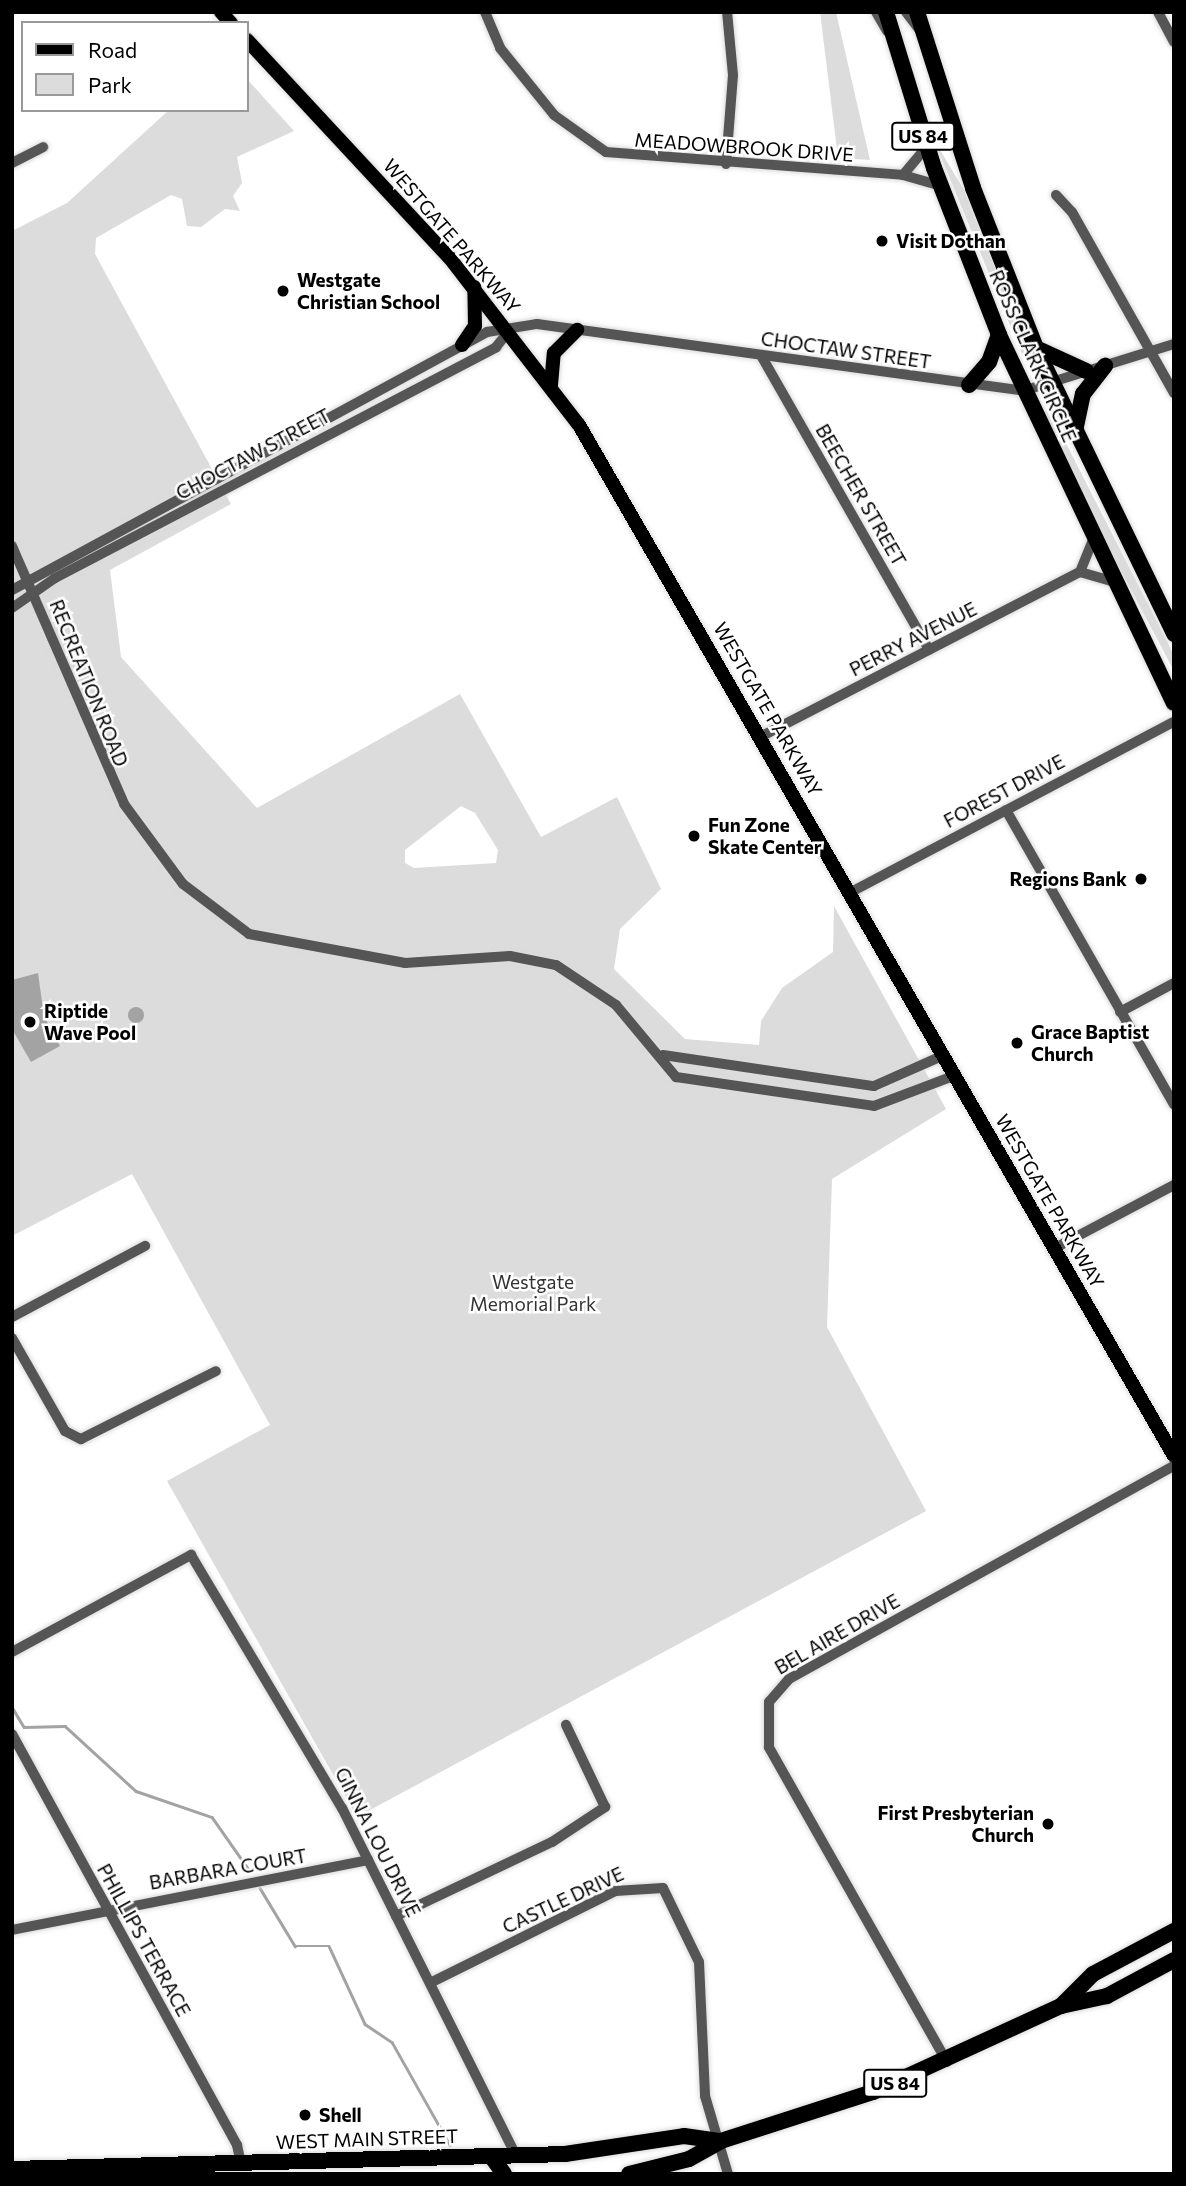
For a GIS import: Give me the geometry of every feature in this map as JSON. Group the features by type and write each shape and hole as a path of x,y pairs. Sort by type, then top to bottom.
{"highway":[{"name":"ROSS CLARK CIRCLE","path":"886,12 927,146 999,335 1093,539 1168,685 1174,704"},
{"name":"ROSS CLARK CIRCLE","path":"917,12 973,188 1036,348 1174,634"},
{"path":"969,384 989,362 999,335"},
{"path":"1036,348 1086,371"},
{"path":"1075,431 1083,394 1105,366"},
{"name":"WEST MAIN STREET","path":"1061,2006 1093,1974 1174,1931"},
{"name":"WEST MAIN STREET","path":"629,2174 689,2159 721,2141 947,2062 1061,2006 1107,1996 1174,1961"},
{"name":"WEST MAIN STREET","path":"12,2169 240,2169 288,2162 618,2149 684,2136 721,2141"},
{"path":"512,2174 516,2155"},
{"path":"491,2156 504,2174"},
{"path":"265,2174 288,2162"}],"main road":[{"name":"WESTGATE PARKWAY","path":"248,41 474,286 551,385 624,497 1174,1456"},
{"path":"462,345 474,326 474,286"},
{"path":"551,385 554,353 577,330"}],"street":[{"name":"MEADOWBROOK DRIVE","path":"485,12 500,48 581,140 621,156 903,175 941,186"},
{"path":"726,164 733,75 727,12"},
{"path":"876,12 896,48"},
{"path":"906,12 923,34"},
{"path":"1158,12 1174,42"},
{"path":"903,175 927,146"},
{"path":"12,163 43,147"},
{"path":"1056,195 1072,212 1174,393"},
{"name":"CHOCTAW STREET","path":"12,590 29,578 487,332 509,331 537,324 1023,391 1174,344"},
{"name":"CHOCTAW STREET","path":"12,608 33,590 496,347 509,331"},
{"name":"BEECHER STREET","path":"762,356 929,650"},
{"path":"1093,539 1080,572 1114,582"},
{"name":"RECREATION ROAD","path":"12,546 29,578 105,771 170,870 221,916 262,940 364,958 418,964 494,956 542,961 604,994 663,1055 676,1077 874,1106 956,1075"},
{"name":"PERRY AVENUE","path":"762,736 1080,572"},
{"name":"FOREST DRIVE","path":"852,892 1174,722"},
{"path":"1006,810 1174,1104"},
{"path":"1120,1012 1174,983"},
{"path":"663,1055 874,1086 944,1055"},
{"path":"1055,1248 1174,1185"},
{"path":"12,1317 145,1246"},
{"path":"12,1338 65,1431 81,1439 216,1371"},
{"name":"BEL AIRE DRIVE","path":"947,2062 769,1747 769,1702 795,1675 1174,1466"},
{"name":"GINNA LOU DRIVE","path":"12,1652 191,1555 368,1860 516,2155"},
{"path":"396,1916 552,1842 605,1807 566,1725"},
{"name":"PHILLIPS TERRACE","path":"12,1734 237,2145 240,2169"},
{"name":"BARBARA COURT","path":"12,1930 107,1909 368,1860"},
{"name":"CASTLE DRIVE","path":"430,1983 615,1891 663,1888 699,1962 705,2096 721,2141"},
{"path":"721,2141 728,2174"}],"green space":[{"path":"820,12 836,12 870,160 838,158"},
{"name":"Westgate Memorial Park","path":"248,80 294,131 237,157 242,183 233,196 240,211 225,209 201,227 187,226 182,199 171,195 96,238 95,254 231,504 110,570 121,657 257,808 460,694 541,837 617,797 661,889 620,929 614,969 685,1039 759,1045 761,1021 782,988 833,952 834,906 946,1109 832,1179 827,1327 926,1511 357,1817 167,1481 270,1425 132,1174 12,1236 12,231 67,203 167,112 248,112","holes":["461,806 475,813 498,850 496,863 414,868 405,863 405,850"]},
{"path":"934,140 964,190 1025,343 1024,359"},
{"path":"1048,408 1174,655 1174,671 1102,535 1044,414"}],"shaded area":[{"name":"Riptide Wave Pool","path":"38,973 44,1016 60,1046 31,1062 12,1029 12,980"},
{"path":"136,1007 142,1009 142,1021 136,1023 130,1021 128,1015 130,1009"}],"waterway":[{"path":"12,1707 24,1727 65,1726 136,1791 212,1817 250,1871"},
{"path":"260,1888 295,1946 329,1946 365,2024 392,2042 450,2145"}],"place":[{"name":"Visit Dothan","path":"882,241"},
{"name":"Westgate Christian School","path":"283,291"},
{"name":"Fun Zone Skate Center","path":"694,836"},
{"name":"Regions Bank","path":"1141,879"},
{"name":"Riptide Wave Pool","path":"30,1022"},
{"name":"Grace Baptist Church","path":"1017,1043"},
{"name":"First Presbyterian Church","path":"1048,1824"},
{"name":"Shell","path":"305,2115"}]}
